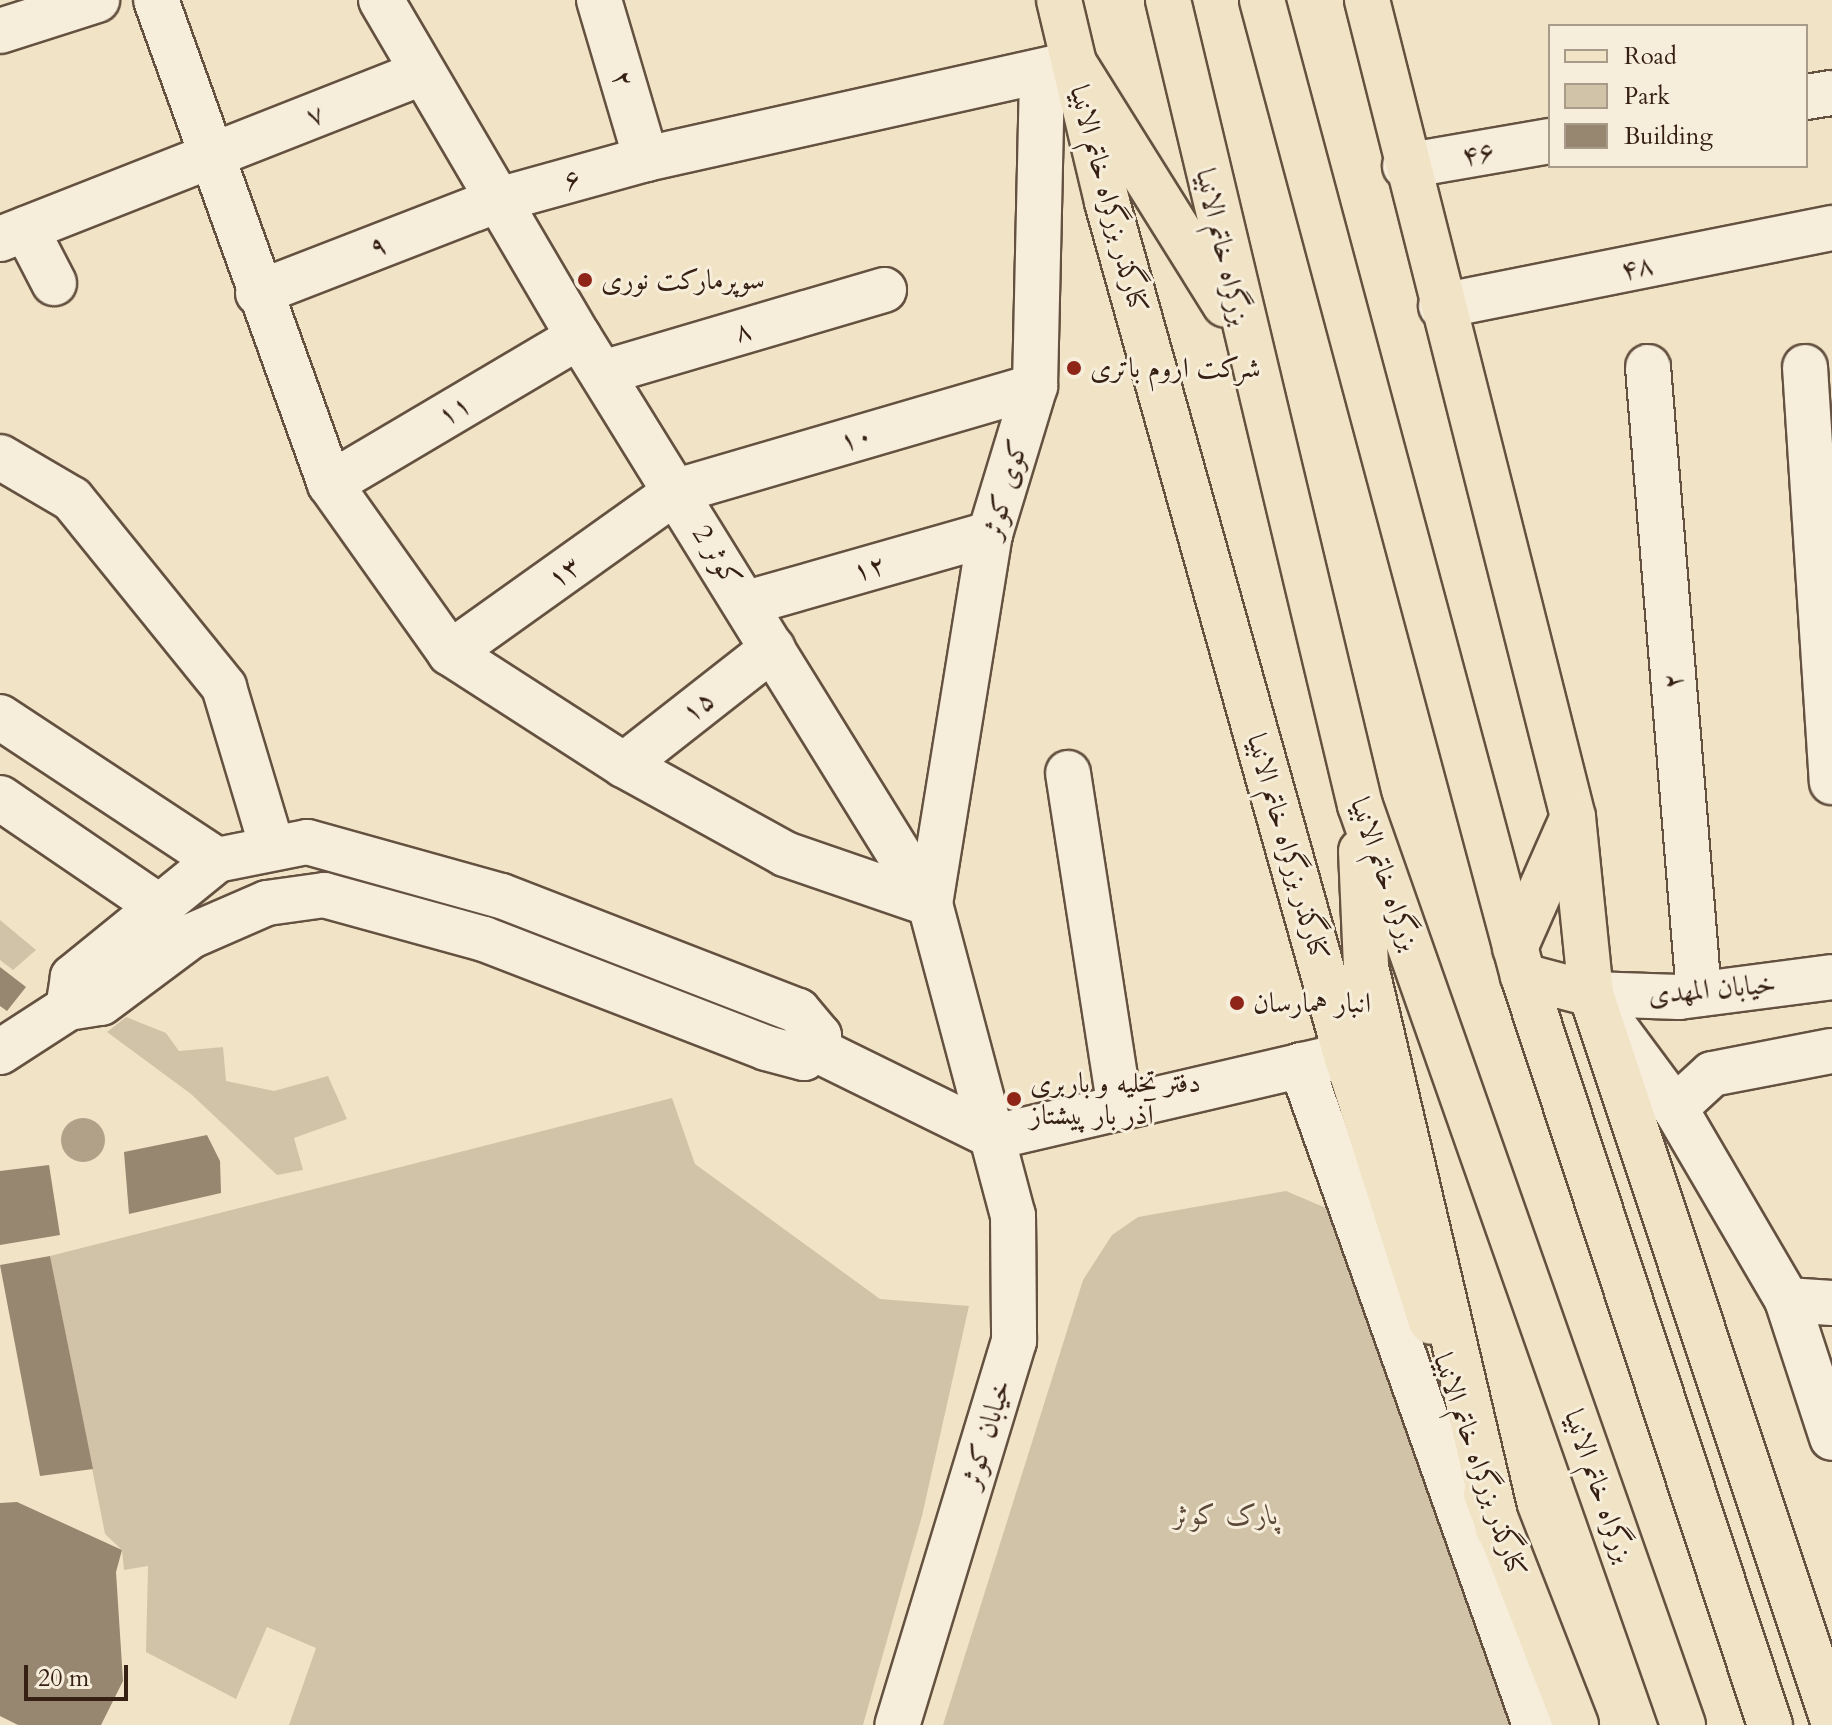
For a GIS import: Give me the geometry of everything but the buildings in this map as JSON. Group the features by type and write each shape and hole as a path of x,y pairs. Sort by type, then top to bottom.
{"main road":[{"name":"کنارگذر بزرگراه خاتم الانبیا","path":"1059,0 1058,68 1346,1055 1498,1529 1576,1725"},
{"name":"بزرگراه خاتم الانبیا","path":"1168,0 1242,332 1360,805 1683,1725"},
{"path":"1262,0 1519,962 1770,1725"},
{"path":"1367,0 1405,166 1573,817 1591,994 1832,1718"},
{"path":"1058,68 1242,332"},
{"path":"1360,805 1366,967 1498,1529"},
{"path":"1519,962 1573,817"},
{"path":"1519,962 1591,994"}],"street":[{"path":"0,31 97,0"},
{"path":"156,0 258,293 330,484 450,653 624,765 785,854 930,904"},
{"name":"کوثر 2","path":"381,0 421,73 579,337 747,603 930,904 994,1137"},
{"name":"۲","path":"599,0 646,159"},
{"name":"۶","path":"498,200 646,159 1058,68"},
{"name":"کوی کوثر","path":"930,904 990,534 1035,386 1058,68"},
{"name":"۷","path":"13,234 421,73"},
{"path":"1808,97 1832,93"},
{"name":"۴۶","path":"1405,166 1548,141"},
{"name":"۹","path":"258,293 498,200"},
{"name":"۴۸","path":"1441,306 1832,228"},
{"path":"13,234 54,283"},
{"name":"۸","path":"602,373 884,290"},
{"name":"۱۱","path":"330,484 579,337"},
{"name":"۲","path":"1648,367 1699,994"},
{"path":"1805,367 1832,782"},
{"name":"۱۰","path":"677,491 1035,386"},
{"path":"0,457 72,499 224,687 271,844"},
{"name":"۱۳","path":"450,653 677,491"},
{"name":"۱۲","path":"747,603 990,534"},
{"name":"۱۵","path":"624,765 773,648"},
{"path":"0,717 217,860"},
{"path":"1068,773 1120,1108"},
{"path":"0,798 161,908"},
{"path":"68,1008 73,977 217,860 271,844 307,842 501,896 806,1030 994,1137 1346,1055"},
{"path":"0,1052 68,1008 101,1003 191,936 267,903 324,895 484,939 766,1048 804,1058 806,1030"},
{"name":"خیابان المهدی","path":"1591,994 1699,994 1832,977"},
{"path":"1591,994 1675,1108 1787,1300 1832,1438"},
{"path":"1675,1108 1712,1074 1832,1051"},
{"path":"1301,1065 1535,1725"},
{"name":"خیابان کوثر","path":"897,1725 1014,1341 1013,1215 994,1137"},
{"path":"1787,1300 1832,1303"}],"green space":[{"path":"0,920 36,950 13,970 0,960"},
{"path":"126,1017 166,1033 179,1051 223,1047 226,1081 274,1091 328,1076 347,1119 294,1138 303,1170 277,1175 191,1094 107,1032"},
{"path":"672,1098 695,1164 880,1299 969,1306 922,1516 863,1725 289,1725 316,1648 267,1627 236,1699 146,1652 148,1566 124,1570 122,1550 105,1534 50,1256"},
{"name":"پارک کوثر","path":"1286,1191 1326,1208 1349,1232 1515,1725 943,1725 1083,1280 1112,1235 1138,1217"}],"shaded area":[{"path":"83,1118 98,1125 105,1140 98,1155 83,1162 68,1155 61,1140 68,1125"}],"place":[{"name":"سوپرمارکت نوری","path":"585,280"},
{"name":"شرکت اروم باتری","path":"1074,368"},
{"name":"انبار همارسان","path":"1237,1003"},
{"name":"دفتر تخلیه و باربری آذر بار پیشتاز","path":"1014,1099"}]}
